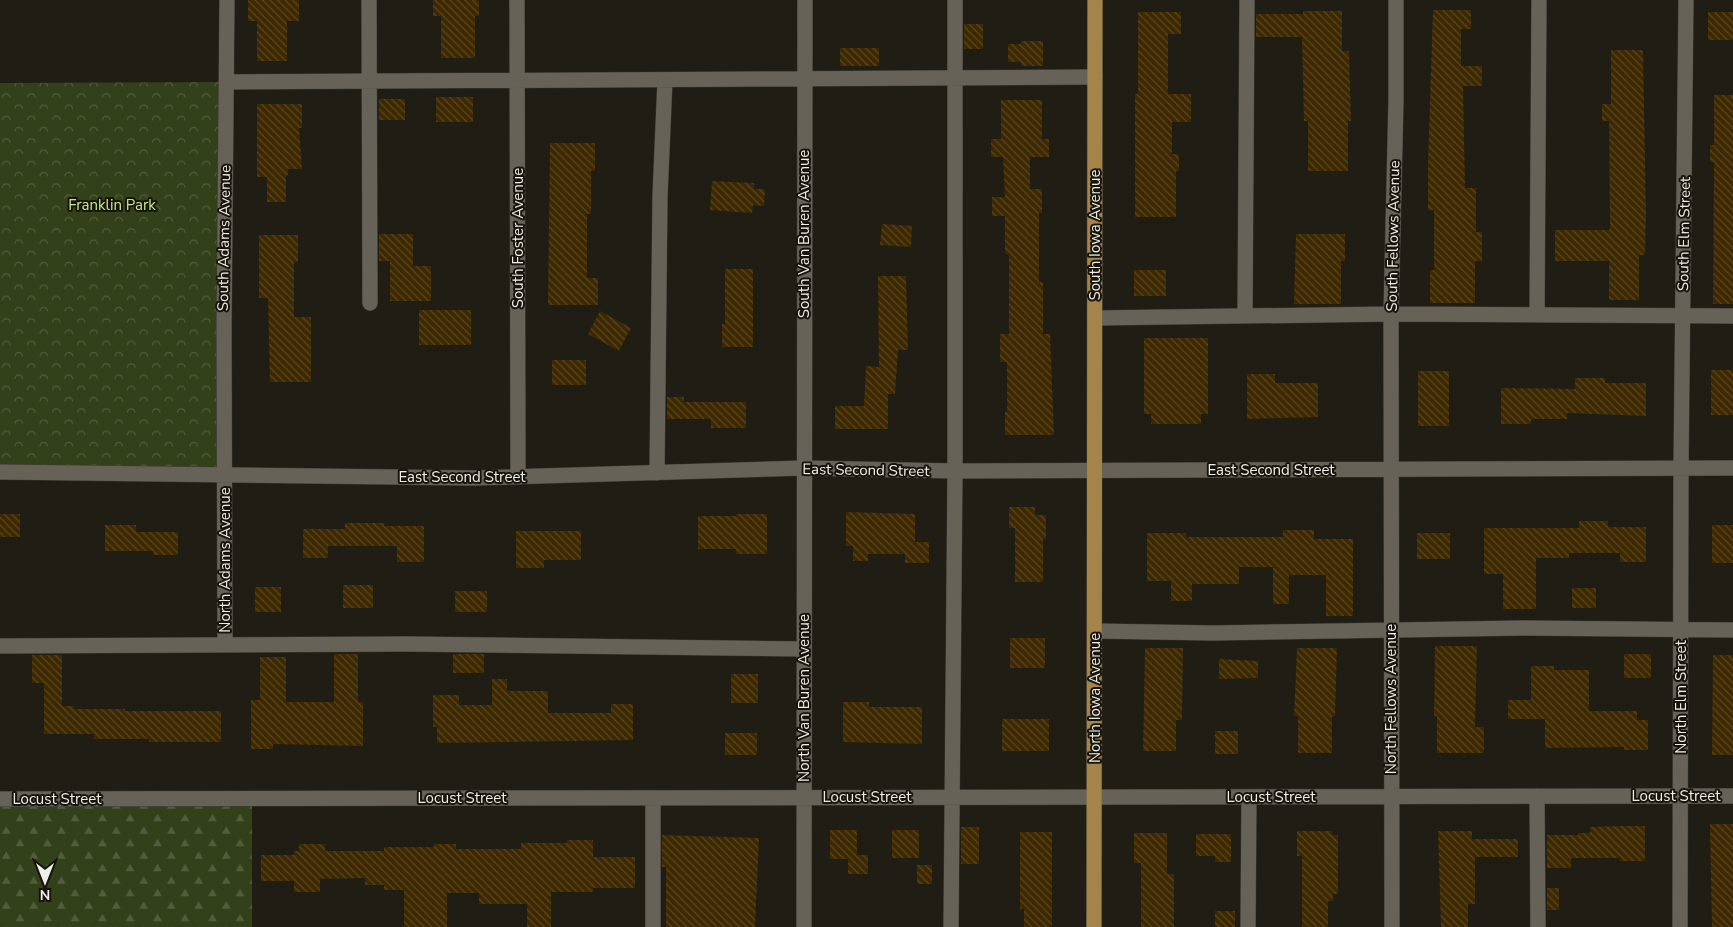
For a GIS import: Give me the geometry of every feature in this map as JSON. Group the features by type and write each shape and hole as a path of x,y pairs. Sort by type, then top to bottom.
{"main road":[{"name":"South Iowa Avenue","path":"1095,0 1095,469"},
{"name":"North Iowa Avenue","path":"1094,927 1095,469"}],"street":[{"name":"South Adams Avenue","path":"224,475 227,0"},
{"path":"369,0 370,303"},
{"name":"South Foster Avenue","path":"517,0 518,477"},
{"name":"South Van Buren Avenue","path":"804,468 805,0"},
{"path":"951,927 955,472 955,0"},
{"path":"1245,315 1247,0"},
{"name":"South Fellows Avenue","path":"1391,471 1391,314 1396,100 1396,0"},
{"path":"1537,315 1539,0"},
{"name":"South Elm Street","path":"1681,468 1686,0"},
{"path":"226,82 1095,77"},
{"path":"657,473 660,196 665,80"},
{"path":"1095,318 1391,314 1733,316"},
{"name":"East Second Street","path":"0,472 518,477 804,468 955,472 1095,469 1391,471 1733,468"},
{"name":"North Van Buren Avenue","path":"804,468 804,927"},
{"name":"North Elm Street","path":"1680,927 1681,468"},
{"name":"North Fellows Avenue","path":"1391,471 1392,927"},
{"name":"North Adams Avenue","path":"224,475 225,645"},
{"path":"1095,632 1733,630"},
{"path":"0,646 225,645 804,649"},
{"path":"1537,796 1538,927"},
{"name":"Locust Street","path":"0,799 1733,796"},
{"path":"1248,927 1249,797"},
{"path":"653,798 653,927"}],"green space":[{"name":"Franklin Park","path":"226,82 224,475 0,472 0,83"},
{"path":"0,799 252,799 252,927 0,927"}],"building":[{"path":"248,0 299,0 299,21 287,21 287,61 257,61 257,21 248,21"},
{"path":"433,0 479,0 479,16 475,16 475,58 441,58 441,16 433,16"},
{"path":"1433,10 1471,10 1471,29 1461,29 1461,66 1482,66 1482,86 1463,86 1465,188 1476,188 1476,232 1482,232 1482,261 1475,261 1475,303 1430,303 1430,270 1434,270 1434,210 1428,210"},
{"path":"1303,11 1342,11 1342,51 1349,51 1351,121 1348,121 1348,171 1308,171 1308,121 1304,121 1302,37 1256,37 1256,14 1303,14"},
{"path":"1138,12 1181,12 1181,34 1168,34 1168,94 1191,94 1191,122 1172,122 1172,154 1179,154 1179,171 1176,171 1176,217 1135,217 1135,94 1138,94"},
{"path":"1708,12 1733,12 1733,40 1708,40"},
{"path":"964,24 983,24 983,49 964,49"},
{"path":"1021,41 1043,41 1043,66 1021,66 1021,62 1008,62 1008,44 1021,44"},
{"path":"840,48 879,48 879,66 840,66"},
{"path":"1611,50 1643,50 1646,214 1645,255 1639,255 1639,300 1609,300 1609,261 1555,261 1555,230 1609,230 1610,228 1609,121 1602,121 1602,104 1611,104"},
{"path":"1714,95 1733,95 1733,304 1713,304 1714,162 1710,162 1710,145 1714,145"},
{"path":"436,97 473,97 473,122 436,122"},
{"path":"379,99 405,99 405,120 379,120"},
{"path":"1001,100 1042,100 1042,139 1049,139 1049,157 1030,157 1030,189 1042,189 1042,213 1039,213 1039,282 1043,282 1043,334 1050,334 1054,435 1005,435 1007,362 1000,362 1000,334 1009,334 1009,256 1005,253 1005,216 992,216 992,197 1005,197 1003,157 991,157 991,139 1001,139"},
{"path":"257,104 302,104 302,128 299,128 302,169 288,169 288,175 286,176 286,202 267,202 267,177 257,177"},
{"path":"550,143 595,143 595,171 591,171 591,214 587,214 587,278 598,278 598,305 548,305"},
{"path":"712,181 754,183 754,189 765,189 764,206 753,205 752,213 710,210"},
{"path":"882,224 912,226 911,247 880,245"},
{"path":"379,234 413,234 413,266 431,266 431,301 390,301 390,261 379,261"},
{"path":"1296,234 1345,234 1345,261 1341,261 1341,304 1294,304"},
{"path":"259,235 298,235 298,262 294,262 294,317 311,317 311,382 270,382 268,298 259,298"},
{"path":"725,269 753,269 753,347 722,347 722,324 725,324"},
{"path":"1134,270 1166,270 1166,296 1134,296"},
{"path":"878,276 906,276 908,350 898,350 895,394 888,394 888,429 835,429 835,406 864,406 866,366 879,367"},
{"path":"419,310 471,310 471,345 419,345"},
{"path":"600,311 631,328 619,351 588,334"},
{"path":"1144,338 1208,338 1208,414 1201,414 1201,424 1151,424 1151,414 1144,414"},
{"path":"552,360 586,360 586,385 552,385"},
{"path":"1711,370 1733,370 1733,415 1711,415"},
{"path":"1418,371 1449,371 1449,426 1418,426"},
{"path":"1247,374 1275,374 1275,383 1318,383 1318,417 1247,419"},
{"path":"1575,378 1605,378 1605,383 1646,383 1646,416 1567,413 1567,419 1531,419 1531,424 1501,424 1501,388 1575,389"},
{"path":"667,397 684,397 684,402 746,402 746,428 711,428 711,419 667,419"},
{"path":"1009,507 1035,507 1035,515 1046,515 1046,539 1043,539 1043,582 1015,582 1015,528 1009,528"},
{"path":"846,512 915,514 915,542 929,542 929,563 905,563 905,554 868,554 868,561 853,561 853,546 846,546"},
{"path":"0,514 20,514 20,537 0,537"},
{"path":"736,514 767,514 767,554 736,554 736,549 698,549 698,516 736,516"},
{"path":"1579,521 1608,521 1608,527 1646,527 1646,562 1620,562 1620,553 1569,553 1569,558 1536,558 1536,609 1503,609 1503,574 1484,574 1484,528 1579,528"},
{"path":"345,523 384,523 384,526 424,526 424,562 397,562 397,546 328,546 328,558 303,558 303,529 345,529"},
{"path":"105,525 136,525 136,532 178,532 178,555 153,555 153,551 105,551"},
{"path":"1712,525 1733,525 1733,563 1712,563"},
{"path":"1283,530 1314,530 1314,539 1353,539 1353,616 1326,616 1326,575 1289,575 1289,604 1273,604 1273,567 1239,567 1239,584 1192,584 1192,601 1171,601 1171,581 1147,581 1147,533 1186,533 1186,537 1283,537"},
{"path":"516,531 581,531 581,560 544,560 544,568 516,568"},
{"path":"1417,533 1450,533 1450,559 1417,559"},
{"path":"343,585 373,585 373,608 343,608"},
{"path":"255,587 281,587 281,612 255,612"},
{"path":"1572,588 1596,588 1596,608 1572,608"},
{"path":"455,591 487,591 487,612 455,612"},
{"path":"1010,638 1045,638 1045,668 1010,668"},
{"path":"1435,646 1477,646 1475,727 1484,727 1484,753 1437,753 1437,716 1434,716"},
{"path":"1145,648 1183,648 1182,720 1176,720 1176,751 1143,751"},
{"path":"1297,648 1337,648 1335,716 1332,716 1332,753 1298,753 1298,716 1294,716"},
{"path":"334,654 358,654 358,702 363,702 363,746 273,744 273,749 251,749 251,700 260,700 260,657 286,657 286,702 334,702"},
{"path":"453,654 484,654 484,673 453,673"},
{"path":"1624,654 1651,654 1651,678 1624,678"},
{"path":"32,655 62,655 62,706 74,706 74,709 125,709 125,711 221,711 221,742 149,742 149,739 94,739 94,734 44,734 44,683 32,683"},
{"path":"1713,655 1733,655 1733,755 1712,755"},
{"path":"1219,659 1258,661 1258,678 1219,679"},
{"path":"1531,666 1554,666 1554,670 1589,670 1589,711 1637,711 1637,720 1648,720 1648,750 1624,750 1624,747 1545,748 1545,719 1508,719 1508,700 1531,700"},
{"path":"731,674 758,674 758,703 731,703"},
{"path":"492,679 507,679 507,691 548,691 548,713 611,713 611,704 633,704 633,740 437,743 437,727 433,727 433,695 459,695 459,705 492,705"},
{"path":"843,702 869,702 869,707 922,707 922,744 843,742"},
{"path":"1002,719 1049,719 1049,751 1002,751"},
{"path":"1215,731 1238,731 1238,754 1215,754"},
{"path":"725,733 757,733 757,755 725,755"},
{"path":"1710,824 1733,824 1733,927 1712,927"},
{"path":"1645,826 1645,861 1620,861 1620,858 1571,858 1571,868 1547,868 1547,835 1578,835 1578,833 1590,833 1590,827"},
{"path":"961,827 979,827 979,864 961,864"},
{"path":"830,830 857,830 857,855 868,855 868,874 848,874 848,859 830,859"},
{"path":"892,830 919,830 919,858 892,858"},
{"path":"1297,831 1332,831 1332,835 1338,835 1338,894 1333,894 1333,901 1328,901 1328,927 1302,927 1302,856 1297,856"},
{"path":"1438,831 1472,831 1472,839 1518,839 1518,857 1475,857 1475,904 1468,904 1468,927 1441,927"},
{"path":"1020,832 1052,832 1052,927 1024,927 1024,909 1020,909"},
{"path":"1134,833 1167,833 1167,874 1174,874 1174,927 1141,927 1141,863 1134,863"},
{"path":"1196,834 1231,834 1231,862 1215,862 1215,856 1196,856"},
{"path":"662,835 759,838 755,927 666,927 666,867 662,867"},
{"path":"567,840 593,840 593,857 635,857 635,888 593,888 593,892 551,892 551,927 527,927 527,904 479,904 479,893 447,893 447,927 404,927 404,890 384,890 384,885 365,885 365,878 320,879 320,892 294,892 294,881 261,881 261,855 294,855 294,851 299,851 299,844 325,844 325,851 384,851 384,847 434,847 434,844 456,844 456,849 521,849 521,843 567,843"},
{"path":"917,865 932,865 932,884 917,884"},
{"path":"1547,888 1559,888 1559,910 1547,910"},
{"path":"1215,911 1235,911 1235,927 1215,927"}]}
